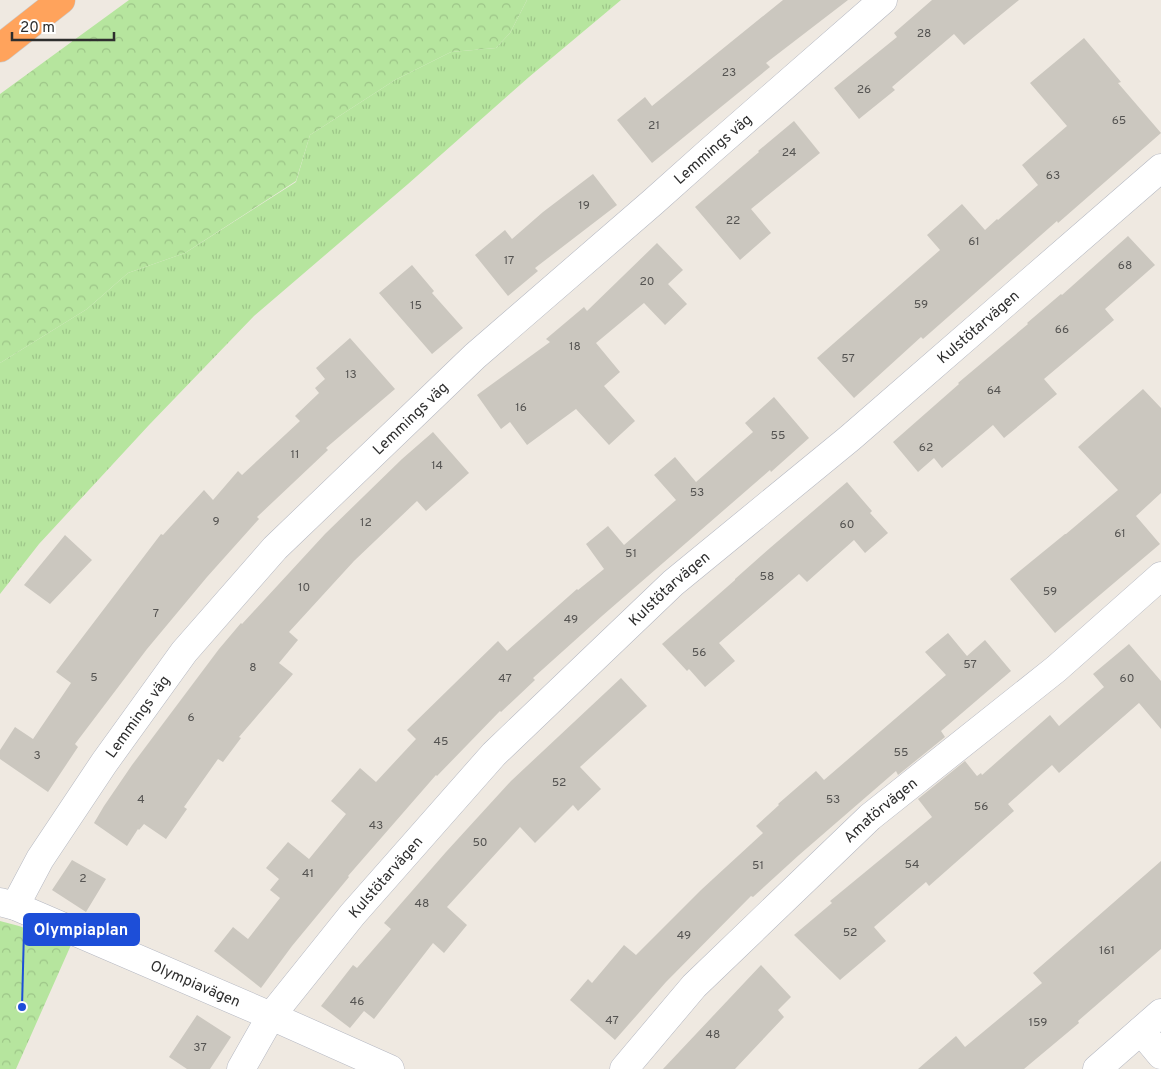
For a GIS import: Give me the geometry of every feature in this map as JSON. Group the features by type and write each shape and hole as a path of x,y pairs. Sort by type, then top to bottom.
{"highway":[{"path":"0,48 61,0"}],"street":[{"name":"Lemmings väg","path":"8,904 99,771 184,652 275,548 475,356 883,0"},
{"name":"Kulstötarvägen","path":"240,1069 271,1016 352,915 494,754 673,583 850,438 1161,168"},
{"name":"Amatörvägen","path":"624,1069 694,986 870,817 1056,669 1161,576"},
{"name":"Olympiavägen","path":"8,904 390,1069"},
{"path":"1097,1069 1161,1014"},
{"path":"1141,1031 1161,1055"}],"green space":[{"path":"129,0 527,0 510,33 496,48 451,52 395,80 310,135 296,181 185,253 128,273 87,309 0,363 0,94"},
{"path":"527,0 621,0 529,77 254,316 149,425 39,544 0,594 0,363 87,309 128,273 185,253 296,182 310,135 395,80 451,52 496,48 510,33"},
{"path":"0,921 71,945 16,1069 0,1069"}],"building":[{"path":"783,0 848,0 766,63 770,67 652,163 617,120 645,97 652,106"},
{"path":"932,0 1019,0 964,45 954,34 892,87 895,90 859,119 834,88 897,37 894,33"},
{"path":"1084,38 1121,82 1118,83 1161,133 1058,223 1057,221 923,339 921,337 854,398 817,358 940,250 927,235 962,204 985,230 1038,185 1022,165 1067,126 1030,83"},
{"path":"794,121 820,153 751,209 771,233 740,260 695,207"},
{"path":"593,174 617,205 535,268 538,271 508,296 475,255 505,230 512,239 543,212"},
{"path":"1128,236 1155,265 1105,309 1114,320 1044,379 1057,394 1004,438 993,425 942,468 934,458 918,472 893,442 958,383"},
{"path":"657,243 683,270 668,284 687,304 665,325 644,303 596,343 620,372 604,386 635,421 609,445 576,409 527,445 510,422 501,429 477,395 550,342 546,339 584,307 587,311"},
{"path":"412,265 434,291 432,293 463,328 432,354 379,293"},
{"path":"350,338 395,389 326,448 328,450 257,517 259,519 207,577 147,649 75,744 78,747 48,792 0,759 0,750 15,727 33,739 71,683 56,672 161,534 163,535 204,490 213,500 238,471 242,475 300,421 295,416 319,393 315,388 325,379 316,368"},
{"path":"1143,389 1161,408 1161,493 1136,516 1160,544 1055,633 1010,579 1118,490 1078,447"},
{"path":"774,397 809,438 602,616 533,678 535,680 500,711 436,775 348,876 261,988 214,951 233,927 248,939 280,898 270,890 279,879 266,868 288,842 309,859 346,814 331,801 360,768 376,782 416,739 407,730 498,641 507,651 577,589 604,569 586,544 608,526 624,545 676,500 654,475 675,457 696,482 753,432 745,423"},
{"path":"433,432 469,473 426,511 417,501 354,561 289,632 298,640 279,663 293,674 239,737 241,738 223,762 218,759 184,807 187,809 166,839 144,824 138,829 127,846 94,823 132,765 219,649 241,623 325,534 402,459"},
{"path":"847,482 888,533 865,553 854,540 807,582 799,574 719,643 735,661 705,687 662,644"},
{"path":"65,535 92,560 50,604 24,585"},
{"path":"948,633 967,656 985,640 1011,671 941,731 945,737 898,775 896,771 753,897 751,896 666,982 615,1040 570,1000 588,979 592,983 624,945 636,955 701,890 763,833 756,826 816,771 824,780 946,675 925,652"},
{"path":"1129,644 1161,681 1161,729 1139,703 1059,773 1052,765 1008,804 1014,811 929,886 926,882 874,927 886,941 840,980 794,935 832,903 830,901 932,817 918,799 965,761 977,776 981,773 982,775 1050,715 1059,726 1104,687 1093,674"},
{"path":"621,678 647,706 580,767 601,789 578,811 573,805 535,843 520,827 447,907 467,925 444,953 433,943 374,1019 364,1011 350,1028 321,1006 353,965 357,968 391,929 384,923 446,852 511,781"},
{"path":"72,860 106,879 86,912 52,890"},
{"path":"1161,861 1161,949 1078,1021 1079,1023 1024,1069 918,1069 956,1036 965,1047 1042,983 1033,973"},
{"path":"761,965 791,997 778,1010 784,1017 735,1069 663,1069"},
{"path":"197,1015 231,1037 210,1069 187,1069 169,1057"}],"place":[{"name":"Olympiaplan","path":"22,1007"}]}
